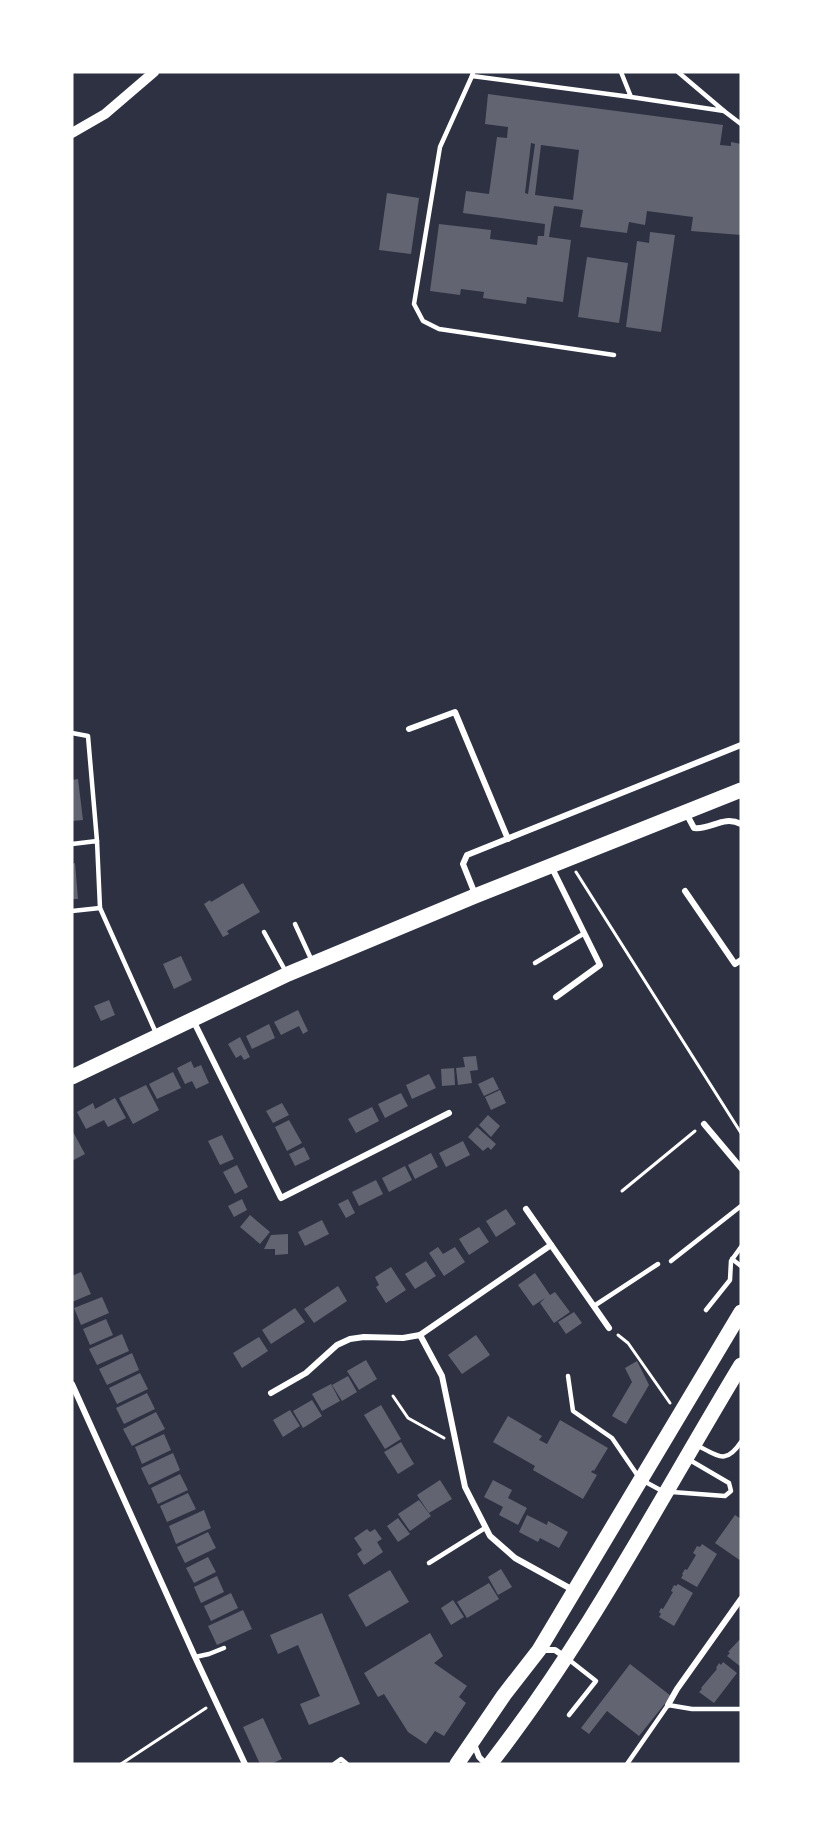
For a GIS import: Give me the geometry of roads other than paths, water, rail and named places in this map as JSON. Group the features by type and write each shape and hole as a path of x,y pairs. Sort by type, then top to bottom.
{"main road":[{"path":"72,1077 288,974 475,896 741,790"},
{"path":"457,1764 538,1650 741,1312"},
{"path":"488,1764 566,1658 607,1593 664,1492 732,1387 740,1368"}],"street":[{"path":"72,133 105,114 154,72"},
{"path":"409,729 455,712 508,838"},
{"path":"475,896 463,864 463,859 467,855 741,745"},
{"path":"686,813 694,828 729,820 741,824"},
{"path":"552,867 600,965 555,997"},
{"path":"685,891 735,964 741,960"},
{"path":"192,1019 281,1198 449,1113"},
{"path":"704,1124 741,1168"},
{"path":"526,1209 609,1328"},
{"path":"271,1393 306,1373 337,1345 350,1339 364,1336 402,1338 420,1335 551,1245"},
{"path":"420,1335 442,1376 465,1487 489,1536 515,1558 574,1590"},
{"path":"72,1384 245,1764"},
{"path":"668,1705 741,1599"},
{"path":"538,1650 555,1650 566,1658"},
{"path":"473,1742 479,1757 488,1764"}],"lane":[{"path":"621,72 632,97"},
{"path":"678,72 741,124"},
{"path":"614,356 439,330 423,321 414,304 440,147 473,74 724,111"},
{"path":"72,733 88,736 100,908 157,1036"},
{"path":"72,844 97,841"},
{"path":"72,911 100,908"},
{"path":"295,924 314,964"},
{"path":"264,932 288,974"},
{"path":"535,963 583,934"},
{"path":"671,1262 741,1206"},
{"path":"706,1310 730,1280 732,1259 741,1247"},
{"path":"732,1259 741,1266"},
{"path":"594,1306 658,1264"},
{"path":"568,1377 573,1411 612,1438 640,1479 664,1492 682,1491 725,1496 731,1491 729,1483 690,1451"},
{"path":"690,1451 727,1457 733,1454 741,1442"},
{"path":"429,1563 485,1528"},
{"path":"195,1657 224,1648"},
{"path":"566,1658 596,1681 569,1715"},
{"path":"627,1764 668,1705 692,1709 741,1709"},
{"path":"334,1764 341,1759 347,1764"}]}
